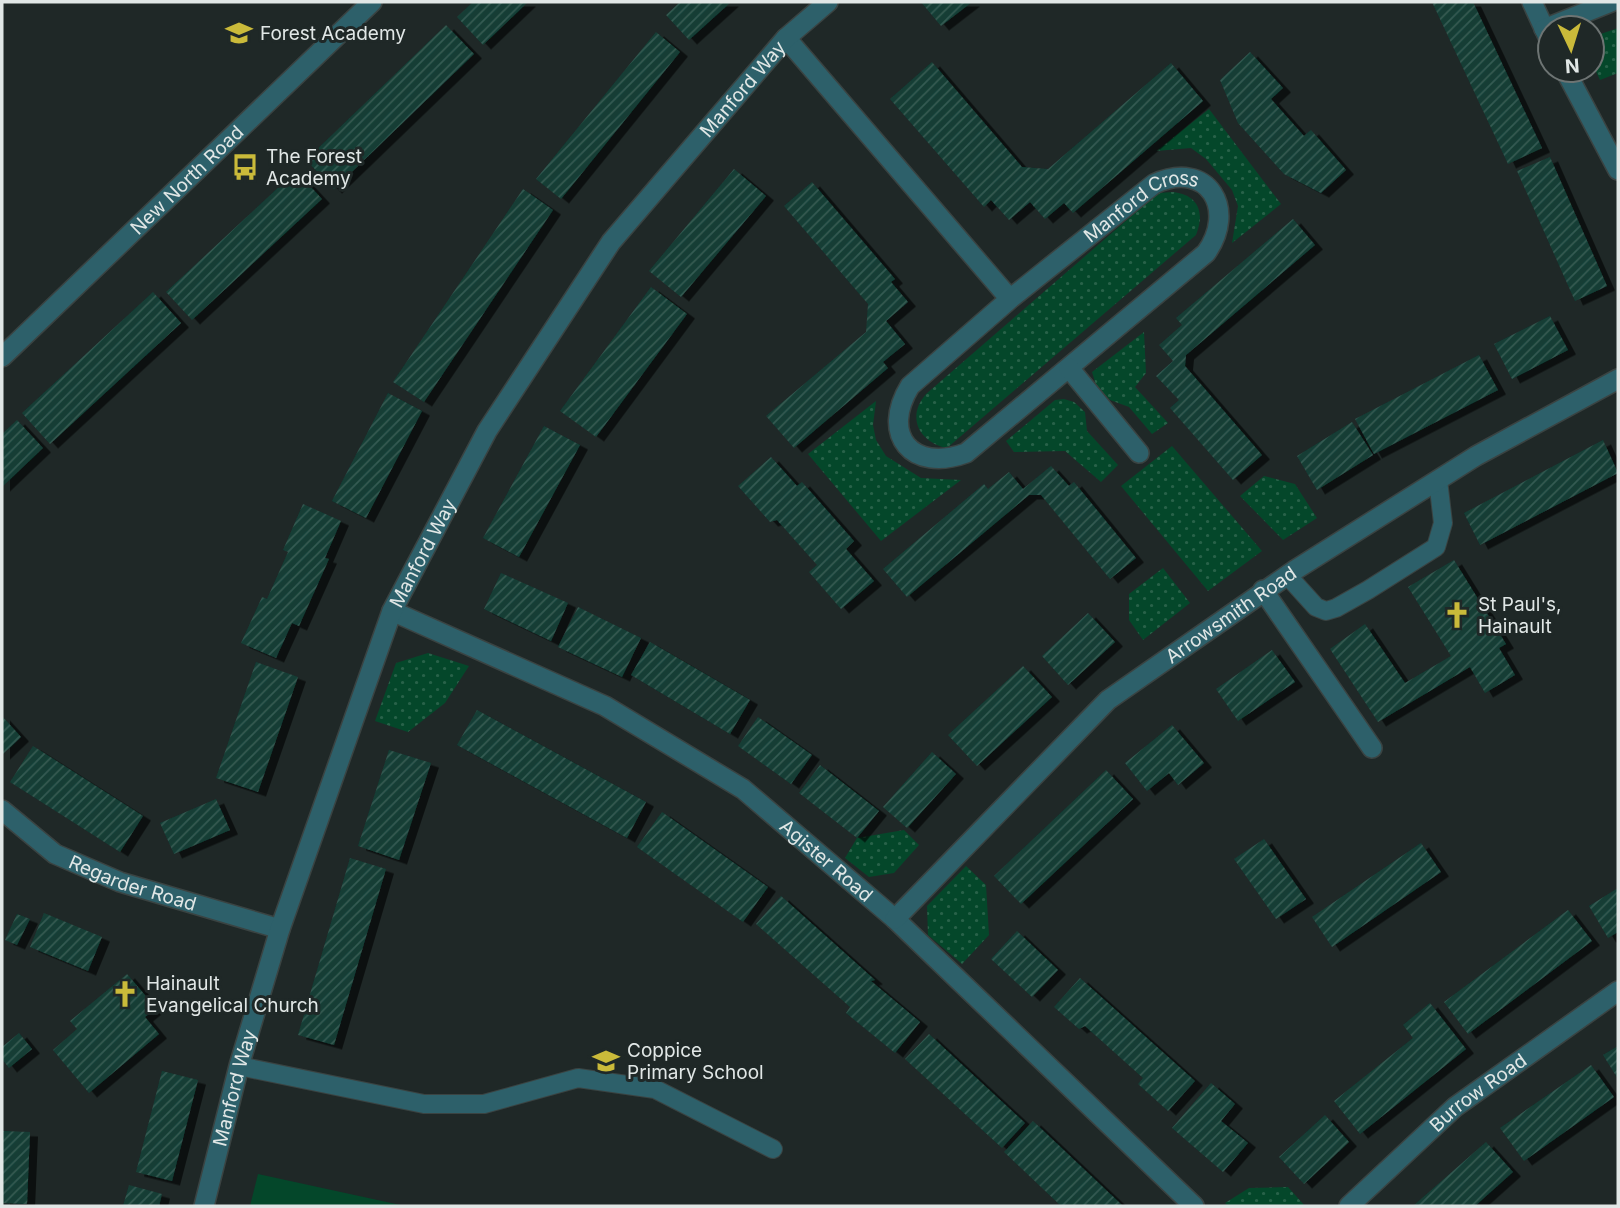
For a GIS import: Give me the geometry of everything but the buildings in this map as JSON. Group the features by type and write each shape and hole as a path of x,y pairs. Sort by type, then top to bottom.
{"street":[{"name":"New North Road","path":"2,357 372,2"},
{"name":"Manford Way","path":"204,1206 239,1066 279,929 392,611 487,431 611,242 786,38 828,2"},
{"path":"1588,14 1611,2"},
{"path":"786,38 1010,299"},
{"path":"1572,84 1618,170"},
{"name":"Manford Cross","path":"1179,176 1203,182 1211,190 1219,216 1219,230 1206,253 966,453 950,459 934,460 918,456 905,446 899,432 901,401 910,386 1010,299 1154,184 1179,176"},
{"path":"1069,368 1139,453"},
{"name":"Arrowsmith Road","path":"895,919 1108,701 1263,590 1476,456 1618,379"},
{"path":"1263,590 1372,748"},
{"name":"Agister Road","path":"392,611 605,706 743,789 895,919 1194,1206"},
{"name":"Regarder Road","path":"2,810 55,854 120,882 279,929"},
{"name":"Burrow Road","path":"1349,1206 1455,1107 1618,991"}],"lane":[{"path":"1287,575 1316,607 1326,611 1368,590 1436,547 1443,523 1438,480"},
{"path":"239,1066 424,1104 484,1104 578,1078 655,1089 774,1149"}],"green space":[{"path":"1618,28 1618,73 1606,78 1606,32"},
{"path":"1209,109 1281,204 1232,243 1238,206 1232,190 1206,159 1191,148 1156,151"},
{"path":"1173,192 1189,197 1198,206 1200,219 1196,235 947,448 937,445 923,434 916,420 920,403 926,394 1158,193"},
{"path":"1144,332 1146,373 1135,387 1168,423 1152,434 1129,407 1110,400 1096,385 1092,372"},
{"path":"1055,400 1074,402 1085,412 1087,431 1118,465 1101,482 1065,451 1014,452 1006,441"},
{"path":"876,401 873,425 876,440 886,456 921,478 961,480 881,541 808,454"},
{"path":"1172,446 1262,551 1208,591 1121,486"},
{"path":"1264,476 1295,484 1317,518 1283,540 1240,496"},
{"path":"1163,568 1190,603 1143,640 1129,620 1129,594"},
{"path":"428,653 469,666 445,703 408,732 375,721 396,663"},
{"path":"904,830 919,845 894,873 869,877 845,858 857,838"},
{"path":"966,866 986,885 989,935 962,964 928,935 927,906"},
{"path":"258,1174 405,1206 250,1206"},
{"path":"1288,1187 1305,1206 1228,1206 1225,1203 1249,1188"}],"place":[{"name":"Forest Academy","path":"239,33"},
{"name":"The Forest Academy","path":"245,167"},
{"name":"St Paul's, Hainault","path":"1457,615"},
{"name":"Hainault Evangelical Church","path":"125,994"},
{"name":"Coppice Primary School","path":"606,1061"}]}
